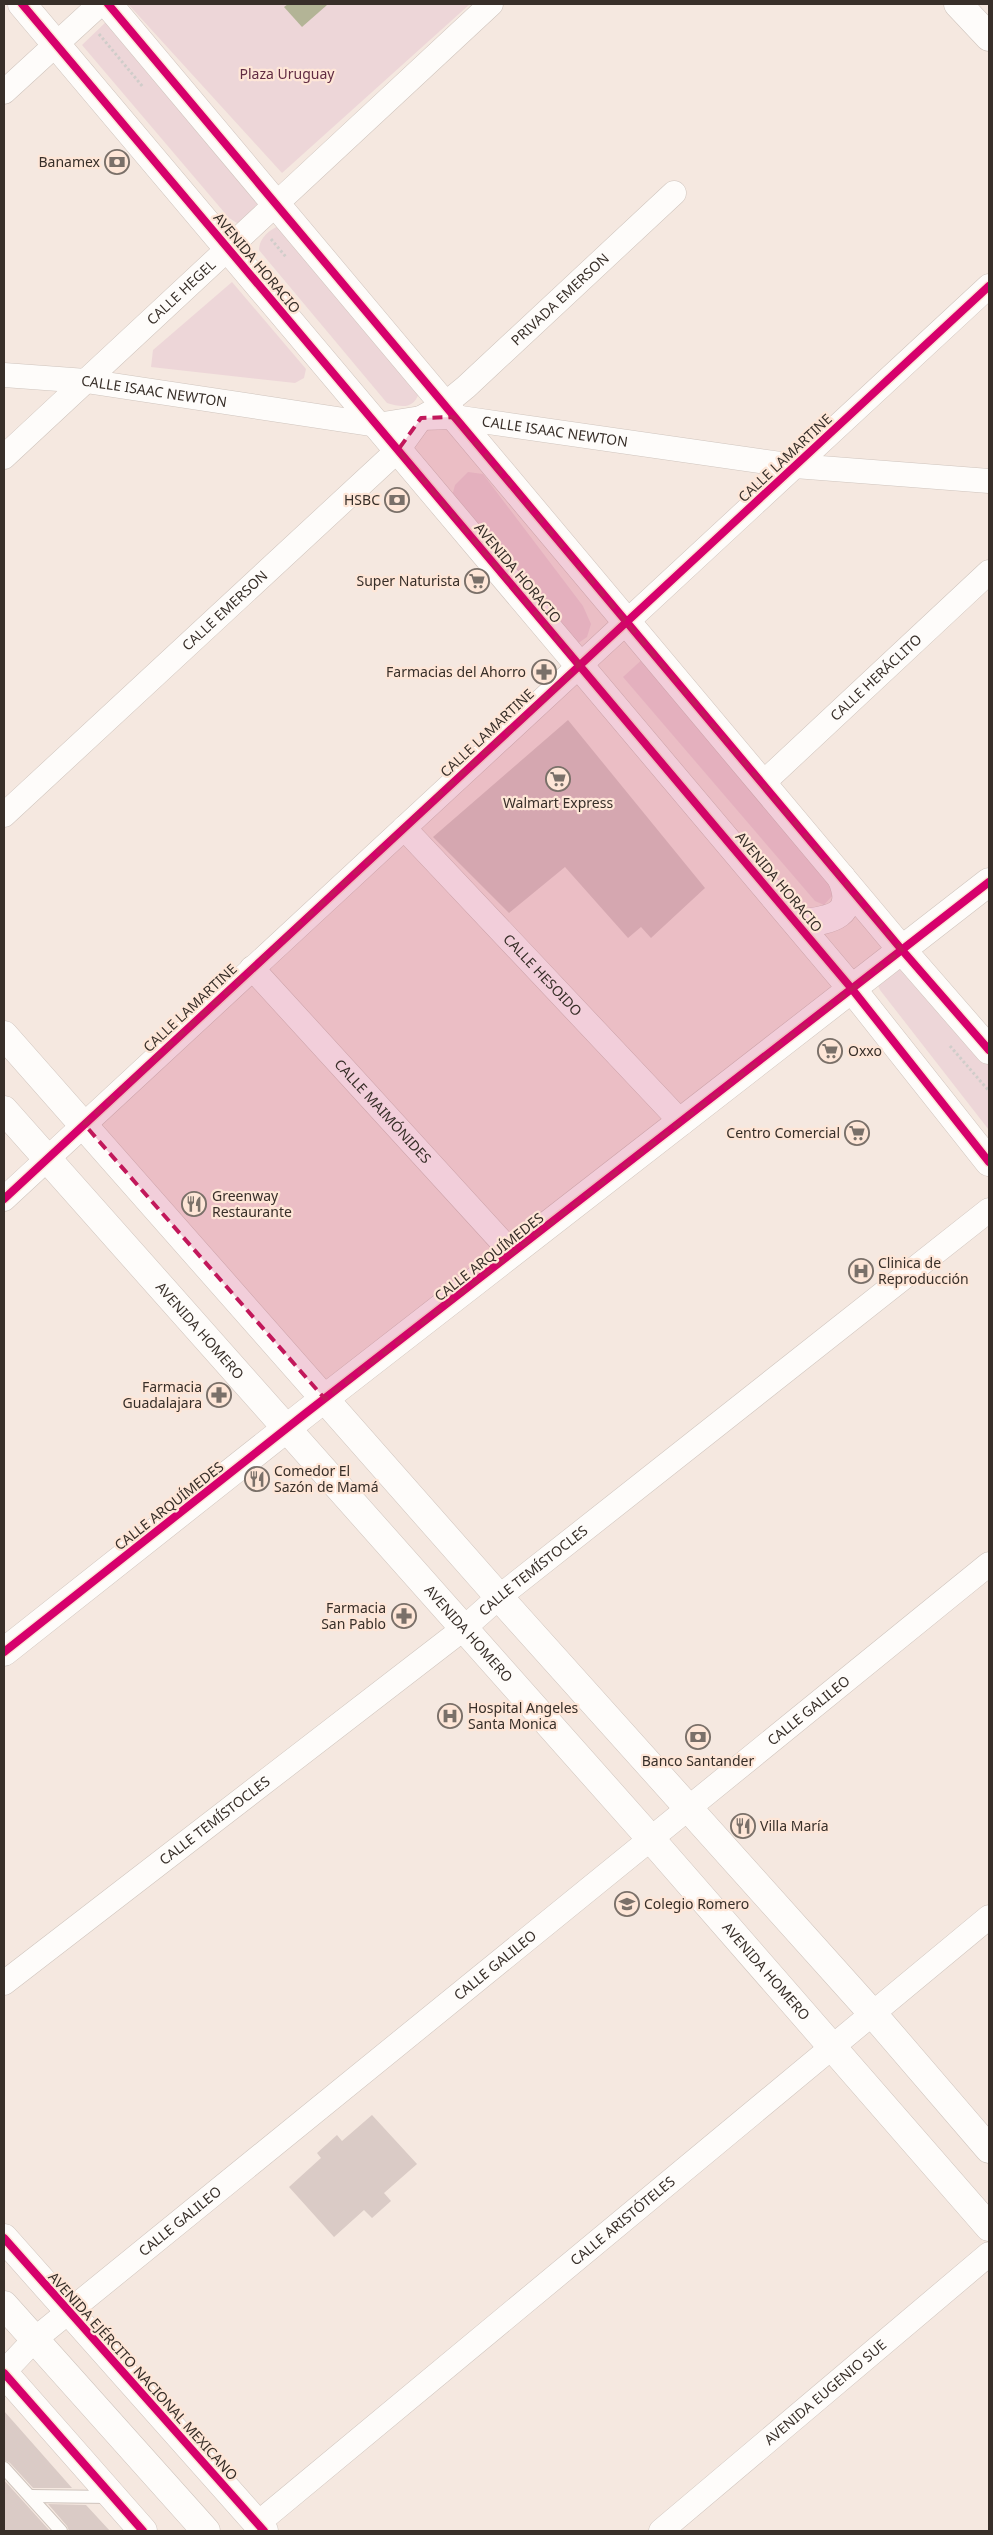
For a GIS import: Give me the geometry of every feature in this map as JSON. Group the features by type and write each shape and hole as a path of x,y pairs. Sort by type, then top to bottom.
{"street":[{"name":"AVENIDA HORACIO","path":"22,4 798,924 989,1162"},
{"path":"4,92 100,4"},
{"path":"108,4 762,784 989,1050"},
{"name":"CALLE HEGEL","path":"4,457 492,4"},
{"path":"958,4 989,37"},
{"name":"PRIVADA EMERSON","path":"449,411 466,387 674,193"},
{"name":"CALLE LAMARTINE","path":"4,1199 989,286"},
{"name":"CALLE ISAAC NEWTON","path":"4,376 86,381 377,425 421,418 449,411 795,466 989,480"},
{"name":"CALLE EMERSON","path":"4,815 398,450 421,418"},
{"name":"CALLE HERÁCLITO","path":"762,784 989,572"},
{"name":"CALLE HESOIDO","path":"404,828 682,1123"},
{"path":"798,924 831,920 839,914 845,902 847,890 841,877"},
{"name":"CALLE ARQUÍMEDES","path":"4,1652 288,1428 514,1254 989,882"},
{"name":"CALLE MAIMÓNIDES","path":"252,968 514,1254"},
{"path":"4,1036 84,1124 499,1597 689,1806 873,2014 989,2150"},
{"name":"AVENIDA HOMERO","path":"4,1110 650,1838 989,2228"},
{"name":"CALLE TEMÍSTOCLES","path":"4,1983 463,1629 499,1597 989,1210"},
{"name":"CALLE GALILEO","path":"4,2373 35,2339 989,1564"},
{"name":"CALLE ARISTÓTELES","path":"260,2528 832,2047 989,1918"},
{"name":"AVENIDA EJÉRCITO NACIONAL MEXICANO","path":"4,2238 260,2528"},
{"name":"AVENIDA EUGENIO SUE","path":"661,2531 989,2254"},
{"path":"4,2305 206,2531"},
{"path":"4,2373 143,2531"}],"lane":[{"path":"6,2473 30,2496 61,2531"},
{"path":"30,2496 112,2497"}],"highlighted area":[{"path":"454,417 902,950 325,1399 84,1124 579,665 398,450 421,418"}],"green space":[{"name":"Plaza Uruguay","path":"128,4 470,4 282,173"},
{"path":"108,20 262,199 247,221 237,223 229,218 82,45"},
{"path":"281,225 419,393 410,405 397,406 387,403 259,250 259,246 266,234"},
{"path":"232,282 306,369 304,378 295,383 151,367 153,350"},
{"path":"468,472 483,474 583,606 591,624 587,637 577,644 452,496 455,485"},
{"path":"647,655 804,840 831,888 833,895 824,905 815,901 623,677"},
{"path":"900,958 989,1054 989,1130 880,990 875,979"}],"shaded area":[{"path":"288,4 327,5 302,27 284,7"}],"building":[{"name":"Walmart Express","path":"568,720 705,888 651,938 641,927 628,938 565,867 509,913 433,837"},
{"path":"372,2115 417,2164 384,2193 391,2201 372,2218 364,2210 334,2237 289,2187 321,2158 317,2153 337,2135 342,2141"},
{"path":"4,2411 72,2488 33,2488 10,2463 4,2460"},
{"path":"4,2480 50,2531 4,2531"},
{"path":"48,2504 86,2505 110,2531 69,2531"}],"cycle path":[{"path":"22,4 852,989 989,1162"},
{"path":"108,4 902,950 989,1050"},
{"path":"4,1199 989,286"},
{"path":"4,1652 306,1413 989,882"},
{"path":"4,2238 264,2531"},
{"path":"4,2373 143,2531"}],"place":[{"name":"Banamex","path":"117,162"},
{"name":"HSBC","path":"397,500"},
{"name":"Super Naturista","path":"477,581"},
{"name":"Farmacias del Ahorro","path":"544,672"},
{"name":"Walmart Express","path":"558,779"},
{"name":"Oxxo","path":"830,1051"},
{"name":"Centro Comercial","path":"857,1133"},
{"name":"Greenway Restaurante","path":"194,1204"},
{"name":"Clinica de Reproducción","path":"861,1271"},
{"name":"Farmacia Guadalajara","path":"219,1395"},
{"name":"Comedor El Sazón de Mamá","path":"257,1479"},
{"name":"Farmacia San Pablo","path":"404,1616"},
{"name":"Hospital Angeles Santa Monica","path":"450,1716"},
{"name":"Banco Santander","path":"698,1737"},
{"name":"Villa María","path":"743,1826"},
{"name":"Colegio Romero","path":"627,1904"}]}
